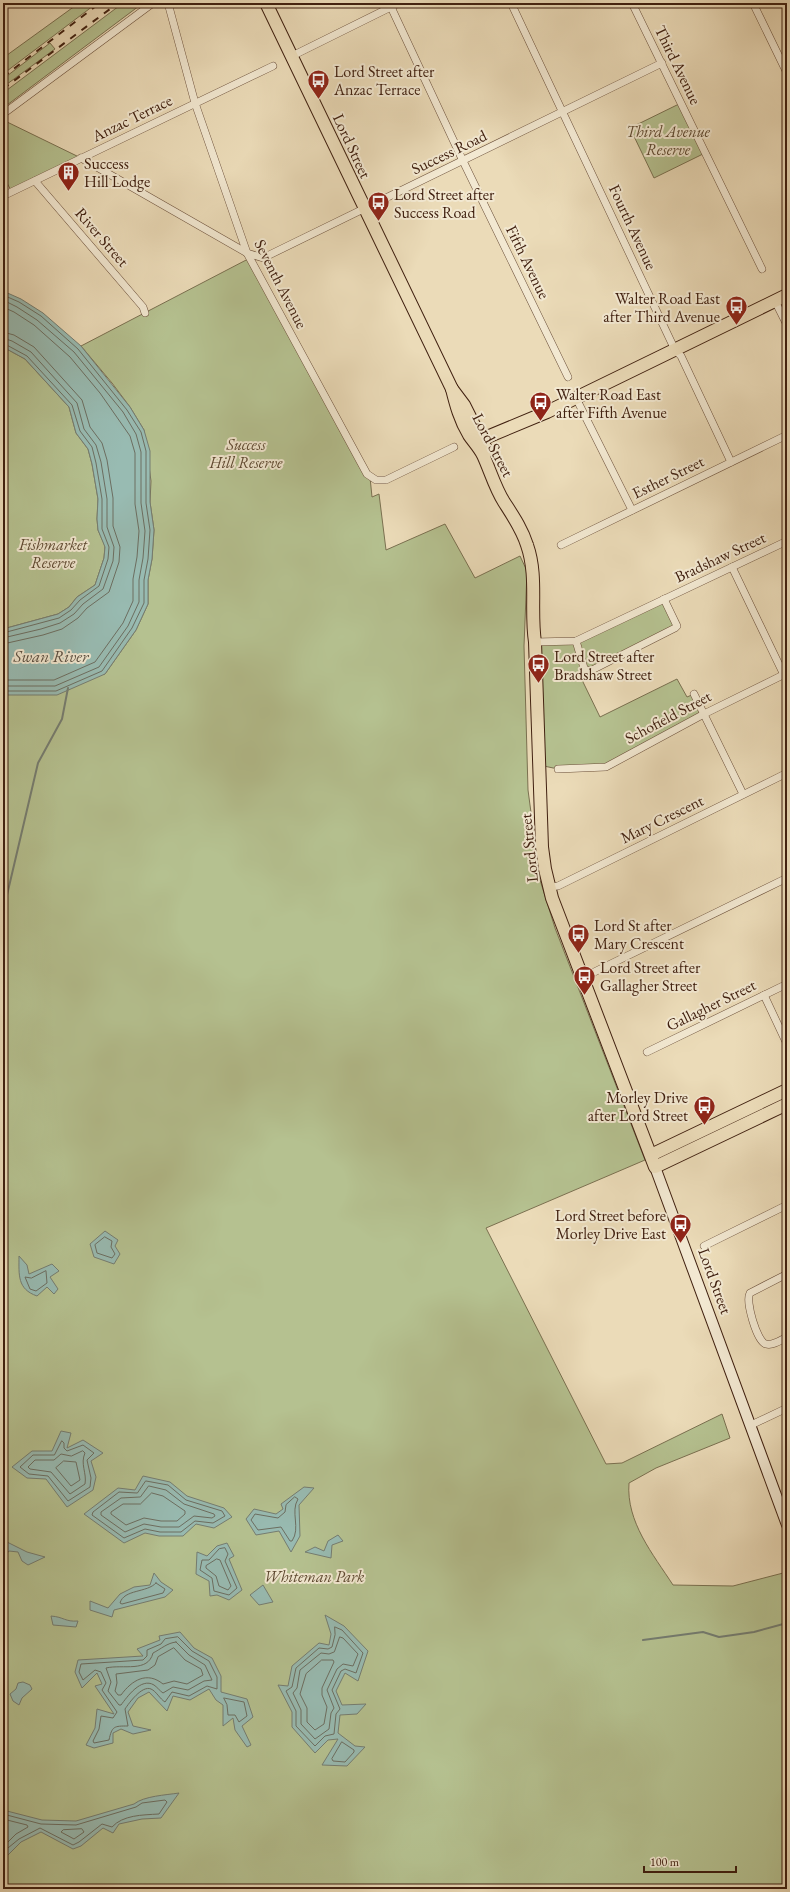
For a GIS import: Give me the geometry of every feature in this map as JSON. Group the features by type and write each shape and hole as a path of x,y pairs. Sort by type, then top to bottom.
{"main road":[{"name":"Lord Street","path":"266,3 452,389 464,405 483,454 530,554 533,580 533,629 535,642 542,848 549,887 651,1155 787,1525"},
{"path":"478,440 522,424 787,295"},
{"path":"651,1155 787,1090"},
{"path":"655,1167 787,1104"}],"street":[{"path":"3,114 153,3"},
{"name":"Seventh Avenue","path":"168,3 195,103 247,253 370,477 376,480 386,480 454,447"},
{"path":"292,56 399,3"},
{"name":"Fourth Avenue","path":"511,3 675,350 681,356 731,462"},
{"name":"Third Avenue","path":"632,3 762,269"},
{"path":"753,3 787,73"},
{"name":"Fifth Avenue","path":"391,7 463,161 568,377"},
{"name":"Success Road","path":"247,253 263,258 662,63"},
{"name":"Anzac Terrace","path":"3,196 273,66"},
{"path":"81,158 247,253"},
{"name":"River Street","path":"35,181 143,307 145,313"},
{"path":"775,301 787,325"},
{"path":"576,398 632,510"},
{"name":"Esther Street","path":"561,545 787,435"},
{"name":"Bradshaw Street","path":"535,642 576,641 787,541"},
{"path":"732,567 785,674"},
{"name":"Bradshaw Street","path":"576,641 584,668 587,670 592,670 675,628 677,626 676,621 664,599"},
{"name":"Schofield Street","path":"558,769 606,767 704,714 785,674"},
{"path":"694,694 743,794"},
{"name":"Mary Crescent","path":"549,887 558,886 787,773"},
{"path":"584,977 787,878"},
{"name":"Gallagher Street","path":"647,1052 787,984"},
{"path":"764,995 787,1044"},
{"path":"704,1246 787,1205"},
{"path":"787,1274 750,1293 748,1296 748,1304 759,1338 763,1343 768,1345 774,1344 787,1337"},
{"path":"751,1425 787,1408"}],"green space":[{"path":"79,3 97,3 3,74 3,58"},
{"path":"123,3 143,3 3,108 3,93"},
{"path":"50,43 55,49 3,87 3,79"},
{"name":"Third Avenue Reserve","path":"681,103 705,153 654,178 630,128"},
{"path":"3,120 81,158 12,192 3,176"},
{"name":"Whiteman Park","path":"250,258 370,477 372,497 379,494 386,550 445,524 475,578 520,556 527,571 524,646 528,790 540,880 555,928 645,1160 486,1228 606,1464 622,1463 722,1414 730,1438 656,1468 629,1483 629,1497 636,1524 642,1537 673,1585 733,1586 787,1572 787,1889 3,1889 3,691 105,674 136,630 148,604 148,580 152,559 154,530 150,502 151,481 144,430 130,407 112,383 81,346"},
{"name":"Fishmarket Reserve","path":"3,347 25,359 69,407 76,433 88,449 92,464 98,499 98,530 105,546 104,558 95,585 77,597 69,607 58,614 3,629"},
{"path":"664,599 677,626 587,671 583,682 600,717 677,679 687,697 694,694 704,714 606,767 558,769 539,765 535,642 576,641"}],"water":[{"name":"Swan River","path":"3,291 21,299 43,313 81,346 130,407 144,430 150,451 150,502 154,530 152,559 148,580 148,604 136,630 105,674 57,695 3,695 3,629 58,614 69,607 77,597 95,585 104,558 105,547 98,530 98,499 92,464 88,449 76,433 69,407 25,359 3,347"},
{"path":"105,1231 118,1240 115,1246 120,1254 114,1264 94,1257 90,1244"},
{"path":"19,1256 27,1265 29,1274 52,1264 59,1271 50,1277 58,1289 54,1294 47,1287 37,1296 30,1293 26,1289 20,1280"},
{"path":"61,1431 71,1433 67,1448 83,1440 103,1453 91,1461 96,1477 93,1490 67,1507 46,1479 27,1478 12,1467 32,1451 52,1451"},
{"path":"143,1476 170,1482 187,1496 224,1508 232,1517 214,1528 196,1524 183,1536 159,1536 145,1533 124,1543 84,1514 118,1488 135,1490"},
{"path":"304,1487 314,1488 299,1505 300,1536 291,1552 279,1531 256,1535 246,1519 254,1509 276,1514 283,1509 281,1504"},
{"path":"338,1535 343,1541 332,1545 331,1558 305,1552 315,1547 324,1551 328,1541"},
{"path":"3,1540 27,1552 45,1557 28,1565 22,1561 18,1552 9,1551 3,1558"},
{"path":"227,1543 234,1556 229,1559 242,1590 229,1600 217,1595 210,1596 209,1581 196,1574 197,1552 207,1556 217,1546"},
{"path":"154,1573 161,1582 173,1590 165,1597 114,1610 112,1617 90,1610 90,1601 108,1608 120,1594 134,1587 150,1585"},
{"path":"263,1585 273,1602 259,1605 250,1595"},
{"path":"325,1615 344,1626 368,1651 358,1681 345,1673 336,1691 342,1705 366,1704 357,1714 340,1715 338,1733 355,1746 365,1747 347,1766 322,1765 338,1739 328,1740 315,1753 292,1727 292,1712 278,1685 288,1686 292,1666 319,1643 329,1645 331,1634"},
{"path":"51,1616 70,1621 78,1621 76,1627 53,1625"},
{"path":"180,1632 194,1648 212,1658 221,1676 221,1692 247,1699 253,1717 242,1726 251,1745 247,1747 235,1730 233,1718 223,1726 223,1705 216,1700 209,1689 190,1700 173,1696 167,1711 149,1692 138,1698 128,1712 133,1726 151,1730 133,1734 121,1729 113,1733 113,1743 94,1748 86,1745 95,1728 97,1709 114,1714 95,1686 102,1684 97,1673 82,1688 75,1672 78,1660 143,1656 137,1649 160,1640 159,1636"},
{"path":"23,1682 30,1685 32,1689 22,1698 19,1705 13,1701 10,1694 16,1689 18,1683"},
{"path":"179,1793 161,1818 142,1819 119,1824 113,1833 103,1828 81,1846 73,1849 41,1832 21,1842 6,1857 3,1856 3,1810 42,1820 76,1821 134,1804 143,1799"}],"waterway":[{"path":"3,912 38,763 62,719 68,688"},
{"path":"643,1640 703,1632 719,1637 754,1632 787,1623"}],"railway":[{"path":"3,77 100,3"},
{"path":"3,89 118,3"}],"place":[{"name":"Lord Street after Anzac Terrace","path":"318,100"},
{"name":"Success Hill Lodge","path":"69,192"},
{"name":"Lord Street after Success Road","path":"378,222"},
{"name":"Walter Road East after Third Avenue","path":"736,326"},
{"name":"Walter Road East after Fifth Avenue","path":"540,422"},
{"name":"Lord Street after Bradshaw Street","path":"539,684"},
{"name":"Lord St after Mary Crescent","path":"579,954"},
{"name":"Lord Street after Gallagher Street","path":"584,996"},
{"name":"Morley Drive after Lord Street","path":"704,1126"},
{"name":"Lord Street before Morley Drive East","path":"681,1244"}],"park label":[{"name":"Success Hill Reserve","path":"246,453"}]}
